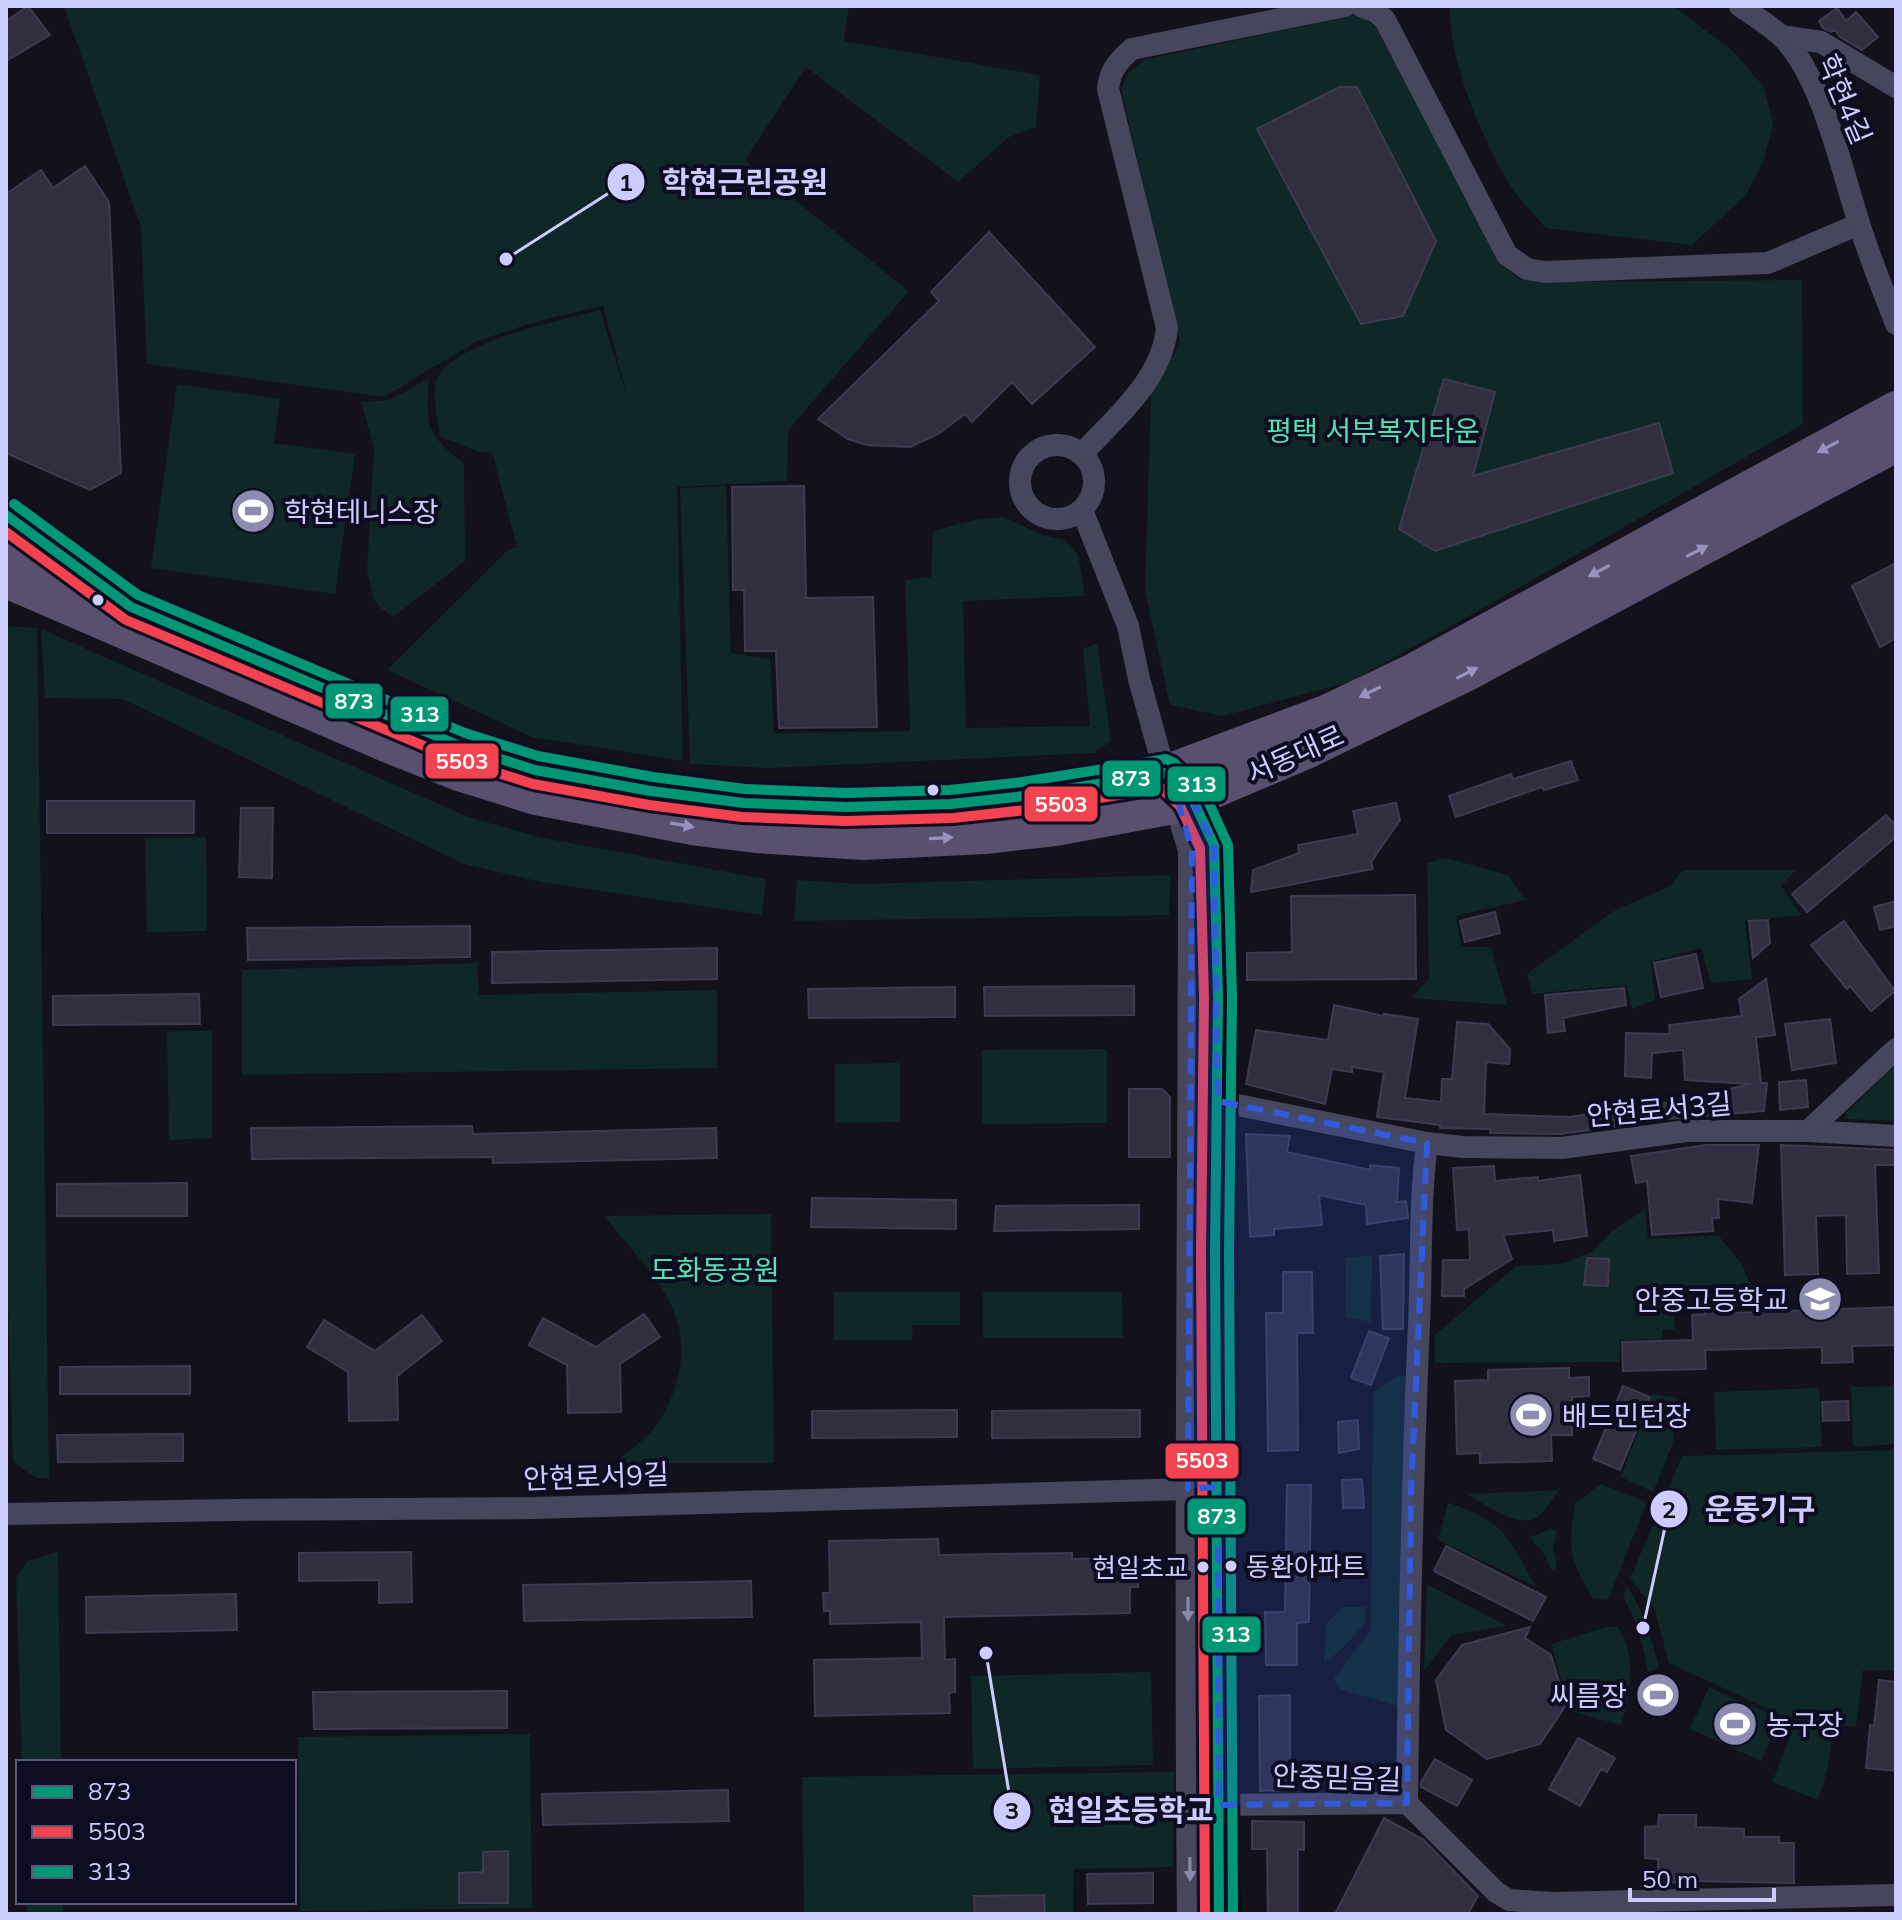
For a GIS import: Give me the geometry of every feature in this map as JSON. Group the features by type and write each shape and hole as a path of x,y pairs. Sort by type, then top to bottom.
{"main road":[{"name":"서동대로","path":"6,553 460,746 535,770 651,791 744,803 861,807 951,804 1024,796 1179,792 1328,712 1412,672 1896,409"},
{"name":"서동대로","path":"6,580 262,692 444,767 536,797 756,835 864,842 1013,833 1179,792 1304,752 1440,687 1896,444"},
{"path":"6,515 131,607"},
{"path":"6,604 60,605"}],"street":[{"path":"1082,454 1144,385 1165,349 1167,328 1108,89 1109,75 1118,60 1132,49 1345,6"},
{"path":"1361,6 1385,20 1507,255 1527,269 1545,272 1768,263 1859,224"},
{"name":"학현4길","path":"1740,6 1781,36 1801,63 1835,144 1859,224 1896,324"},
{"name":"학현4길","path":"1781,36 1821,42 1896,87"},
{"path":"1053,445 1066,446 1082,454 1093,471 1095,484 1092,497 1082,510 1064,519 1041,516 1024,500 1020,477 1031,456 1053,445"},
{"path":"1082,510 1128,626 1139,679 1179,792 1192,850 1192,1366 1188,1489 1191,1914"},
{"path":"1179,792 1214,845 1218,1101 1215,1252 1219,1914"},
{"path":"1808,1131 1896,1049"},
{"path":"1193,1078 1218,1101"},
{"name":"안현로서3길","path":"1218,1101 1427,1143 1463,1147 1562,1148 1686,1131 1808,1131 1896,1136"},
{"path":"1407,1803 1411,1492 1421,1287 1419,1237 1427,1143"},
{"path":"1188,1489 1218,1487"},
{"name":"안현로서9길","path":"6,1514 535,1508 1188,1489"},
{"name":"안중믿음길","path":"1219,1805 1407,1803 1496,1892 1509,1900 1553,1903 1896,1895"}],"highlighted area":[{"path":"1192,798 1214,845 1218,1101 1427,1143 1411,1492 1407,1803 1219,1805 1218,1487 1188,1489 1192,850 1179,805"}],"green space":[{"path":"64,6 849,6 844,41 1040,75 1036,127 1009,137 958,182 806,67 745,160 909,291 788,430 787,481 677,487 683,761 532,737 387,670 508,550 517,547 492,452 479,452 441,437 435,398 438,377 448,364 487,343 600,310 630,407 603,306 538,321 477,341 384,397 147,364 141,227"},
{"path":"1450,6 1673,6 1734,52 1764,87 1773,124 1764,160 1746,195 1692,245 1546,228 1510,185 1478,123 1455,50"},
{"name":"평택 서부복지타운","path":"1353,15 1376,27 1498,261 1518,279 1543,282 1802,280 1803,424 1350,682 1222,716 1170,705 1145,591 1151,392 1180,344 1121,89 1127,74 1144,60"},
{"path":"429,378 428,418 431,427 442,444 464,464 465,561 393,617 374,600 367,571 374,448 361,402 390,400"},
{"name":"학현테니스장","path":"177,384 280,399 274,443 355,454 335,594 151,568"},
{"path":"726,486 731,653 770,659 774,733 910,731 905,580 931,577 933,531 974,520 1003,517 1043,535 1065,540 1078,555 1085,596 963,601 966,728 1090,726 1083,649 1097,643 1111,741 1094,753 769,768 690,764 680,488"},
{"path":"6,626 37,628 49,1478 36,1478 13,1462 6,1242"},
{"path":"41,629 468,817 543,838 766,879 762,915 541,882 464,864 123,699 45,698"},
{"path":"206,837 207,931 147,932 145,838"},
{"path":"1446,858 1508,875 1525,900 1456,916 1461,947 1491,947 1507,1005 1411,998 1429,979 1427,863"},
{"path":"1683,870 1796,870 1781,886 1801,915 1745,921 1752,979 1711,983 1701,948 1651,962 1655,1000 1632,1009 1627,985 1532,994 1527,974 1612,912 1670,886"},
{"path":"1171,875 1169,915 794,921 797,880 859,884"},
{"path":"477,963 479,995 717,990 717,1068 242,1075 242,970"},
{"path":"167,1031 212,1031 212,1138 169,1140"},
{"path":"1107,1049 1107,1123 982,1124 982,1050"},
{"path":"900,1063 900,1122 835,1123 835,1064"},
{"path":"1896,1065 1896,1121 1845,1119 1846,1113"},
{"path":"1645,1209 1648,1239 1718,1235 1742,1264 1750,1284 1674,1287 1675,1329 1662,1330 1663,1339 1620,1340 1619,1362 1435,1363 1435,1335 1516,1266 1560,1264 1592,1252 1611,1232"},
{"name":"도화동공원","path":"771,1214 774,1463 615,1463 652,1431 664,1413 675,1387 681,1360 680,1336 675,1314 665,1294 604,1216"},
{"path":"1372,1256 1371,1322 1345,1317 1346,1257"},
{"path":"834,1292 960,1292 960,1325 913,1325 912,1340 834,1340"},
{"path":"983,1292 1122,1292 1123,1338 983,1338"},
{"path":"1397,1376 1409,1376 1398,1706 1339,1689 1334,1679 1371,1630 1373,1392"},
{"path":"1896,1386 1896,1444 1853,1447 1851,1387"},
{"path":"1819,1388 1822,1447 1716,1450 1714,1392"},
{"path":"1652,1394 1678,1398 1673,1443 1653,1492 1621,1477"},
{"path":"1896,1450 1896,1671 1863,1670 1856,1727 1790,1719 1669,1663 1654,1608 1630,1579 1682,1456"},
{"path":"1601,1484 1647,1502 1608,1600 1593,1598 1574,1562 1571,1543 1575,1503"},
{"path":"1559,1490 1539,1516 1531,1520 1502,1514 1468,1494"},
{"path":"1448,1503 1482,1516 1503,1532 1535,1586 1438,1540"},
{"path":"1550,1529 1557,1531 1553,1549 1557,1563 1554,1572 1531,1537"},
{"path":"58,1552 61,1760 22,1760 16,1578 28,1561"},
{"path":"1427,1584 1507,1626 1452,1635 1424,1671"},
{"path":"1627,1586 1643,1615 1659,1668 1648,1672 1639,1633 1623,1597"},
{"path":"1342,1607 1365,1607 1365,1623 1324,1664 1326,1625"},
{"path":"1606,1627 1618,1627 1630,1662 1629,1688 1621,1725 1570,1711 1551,1644"},
{"path":"1151,1672 1153,1765 973,1769 971,1676"},
{"name":"씨름장","path":"1658,1682 1669,1689 1670,1694 1663,1705 1658,1706 1647,1699 1646,1694 1653,1683"},
{"name":"농구장","path":"1709,1687 1780,1719 1761,1761 1690,1729"},
{"path":"1794,1727 1833,1731 1827,1771 1818,1800 1772,1782"},
{"path":"530,1734 532,1908 300,1911 298,1737"},
{"path":"1174,1772 1173,1867 1074,1869 1073,1914 804,1914 802,1777"},
{"path":"27,1904 63,1904 63,1914 27,1914"}],"building":[{"path":"28,6 50,35 6,61 6,21"},
{"path":"1837,8 1846,21 1856,12 1878,37 1862,50 1840,37 1835,30 1831,32 1823,28 1819,21"},
{"path":"1339,87 1357,87 1436,241 1403,316 1361,324 1257,129"},
{"path":"85,166 109,202 121,473 90,490 6,453 6,194 41,170 53,188"},
{"path":"989,232 1095,347 1032,404 1012,382 972,422 965,414 938,434 910,447 867,445 848,439 818,419 939,301 931,292"},
{"path":"1444,379 1495,392 1473,476 1659,423 1673,473 1435,551 1399,529"},
{"path":"804,486 806,598 873,597 877,727 779,728 776,651 745,651 744,590 733,590 732,487"},
{"path":"1896,563 1896,638 1880,647 1852,586"},
{"path":"1571,761 1578,780 1544,790 1542,787 1456,817 1449,796 1511,774 1513,779"},
{"path":"47,801 194,801 194,833 47,833"},
{"path":"1396,803 1400,820 1371,862 1373,869 1251,892 1253,870 1299,853 1298,845 1358,834 1353,811"},
{"path":"241,808 273,808 272,878 239,877"},
{"path":"1886,815 1896,826 1896,837 1807,912 1792,894"},
{"path":"1415,895 1416,979 1247,980 1247,953 1292,952 1291,896"},
{"path":"1896,901 1896,926 1880,930 1874,907"},
{"path":"1495,912 1500,933 1465,942 1460,921"},
{"path":"1768,920 1770,943 1753,958 1749,921"},
{"path":"1844,921 1895,991 1871,1011 1850,986 1847,989 1811,945"},
{"path":"470,926 470,957 248,960 247,928"},
{"path":"717,948 717,979 492,983 492,952"},
{"path":"1696,954 1703,988 1661,997 1654,963"},
{"path":"1766,979 1775,1035 1756,1037 1761,1083 1767,1083 1764,1111 1667,1119 1561,1134 1490,1133 1490,1129 1440,1128 1440,1125 1377,1117 1384,1072 1352,1067 1352,1072 1332,1069 1325,1104 1246,1084 1256,1030 1328,1040 1334,1005 1384,1016 1418,1019 1405,1098 1441,1102 1442,1079 1452,1079 1457,1022 1488,1024 1510,1049 1509,1064 1486,1062 1484,1114 1570,1117 1602,1112 1603,1117 1751,1084 1685,1080 1683,1050 1652,1053 1651,1078 1625,1076 1626,1033 1670,1034 1669,1025 1742,1016 1739,999"},
{"path":"1134,986 1134,1015 985,1016 984,987"},
{"path":"955,987 955,1017 809,1018 808,989"},
{"path":"1624,988 1626,1005 1563,1018 1565,1031 1548,1033 1545,995"},
{"path":"199,994 200,1024 53,1025 53,996"},
{"path":"1830,1019 1836,1063 1792,1070 1785,1024"},
{"path":"1806,1080 1808,1107 1780,1110 1779,1082"},
{"path":"1129,1089 1162,1089 1170,1097 1170,1157 1129,1157"},
{"path":"472,1126 473,1134 716,1128 717,1158 493,1163 493,1157 252,1159 251,1128"},
{"path":"1246,1134 1290,1136 1287,1152 1370,1170 1370,1165 1399,1168 1397,1202 1406,1201 1408,1218 1367,1224 1366,1205 1319,1195 1322,1225 1274,1229 1274,1235 1250,1237"},
{"path":"1706,1145 1759,1145 1752,1203 1718,1199 1719,1218 1712,1218 1713,1231 1652,1235 1647,1181 1636,1183 1631,1156"},
{"path":"1781,1145 1896,1150 1896,1165 1875,1165 1879,1273 1847,1274 1846,1215 1816,1216 1818,1274 1785,1275"},
{"path":"1494,1166 1495,1181 1538,1177 1538,1181 1580,1175 1587,1236 1554,1241 1553,1230 1503,1235 1512,1259 1464,1289 1464,1296 1442,1296 1443,1260 1470,1260 1469,1229 1457,1230 1453,1168"},
{"path":"187,1183 187,1216 57,1216 57,1184"},
{"path":"812,1198 956,1200 956,1229 811,1227"},
{"path":"1139,1205 1139,1229 994,1231 996,1206"},
{"path":"1404,1254 1403,1329 1383,1329 1380,1256"},
{"path":"1587,1258 1609,1259 1608,1286 1584,1285"},
{"path":"1283,1272 1312,1272 1313,1333 1297,1333 1298,1450 1268,1451 1266,1313 1283,1313"},
{"path":"1728,1299 1728,1313 1896,1307 1896,1345 1852,1346 1853,1362 1822,1363 1822,1347 1705,1350 1706,1369 1623,1371 1622,1342 1693,1340 1692,1315 1705,1314 1705,1300"},
{"path":"644,1314 660,1337 620,1364 621,1412 568,1413 567,1365 529,1345 543,1318 596,1347"},
{"path":"422,1315 442,1341 397,1376 398,1420 349,1421 348,1372 307,1347 324,1320 375,1351"},
{"path":"1369,1331 1389,1338 1371,1385 1351,1378"},
{"path":"190,1366 190,1394 60,1394 60,1367"},
{"path":"1569,1368 1569,1378 1589,1377 1589,1396 1572,1397 1572,1435 1551,1435 1552,1461 1480,1463 1480,1453 1457,1454 1455,1381 1488,1380 1488,1370"},
{"path":"1623,1386 1650,1397 1620,1470 1593,1459"},
{"path":"1848,1401 1849,1420 1823,1421 1822,1402"},
{"path":"957,1410 957,1437 812,1438 812,1411"},
{"path":"1140,1410 1140,1437 992,1438 992,1411"},
{"path":"1358,1420 1359,1449 1339,1453 1338,1422"},
{"path":"183,1434 183,1461 58,1462 57,1435"},
{"path":"1362,1479 1364,1508 1343,1508 1342,1480"},
{"path":"1287,1485 1311,1485 1309,1622 1297,1623 1297,1665 1266,1665 1265,1612 1285,1612"},
{"path":"938,1539 939,1555 1072,1553 1072,1559 1138,1557 1138,1587 1130,1587 1130,1613 944,1617 945,1660 955,1659 955,1692 949,1693 950,1713 815,1716 814,1660 922,1658 921,1622 830,1624 830,1611 824,1611 823,1593 830,1593 829,1541"},
{"path":"1446,1546 1546,1597 1533,1621 1434,1571"},
{"path":"411,1552 412,1602 379,1603 379,1580 299,1581 299,1553"},
{"path":"751,1581 752,1617 524,1621 523,1585"},
{"path":"236,1594 237,1630 86,1633 86,1597"},
{"path":"1530,1627 1525,1638 1551,1655 1566,1705 1540,1744 1487,1759 1446,1730 1436,1680 1462,1645"},
{"path":"1879,1680 1896,1682 1896,1771 1866,1768"},
{"path":"507,1691 507,1728 314,1729 313,1692"},
{"path":"1290,1695 1290,1790 1260,1791 1259,1696"},
{"path":"1578,1738 1615,1758 1607,1772 1601,1769 1580,1806 1549,1789"},
{"path":"1435,1759 1472,1780 1457,1806 1421,1787"},
{"path":"728,1790 729,1821 543,1825 542,1794"},
{"path":"1659,1815 1696,1815 1696,1827 1744,1829 1744,1837 1779,1837 1779,1843 1794,1843 1794,1883 1669,1883 1669,1872 1658,1872 1658,1859 1645,1858 1645,1827 1658,1826"},
{"path":"1384,1818 1424,1840 1478,1896 1468,1914 1335,1914"},
{"path":"1252,1821 1304,1822 1304,1850 1298,1849 1298,1914 1268,1914 1267,1849 1252,1849"},
{"path":"508,1851 508,1903 459,1903 459,1873 483,1872 483,1852"},
{"path":"1153,1873 1153,1903 1088,1904 1087,1874"},
{"path":"1044,1895 1045,1914 975,1914 974,1896"}],"transit line":[{"name":"313","path":"14,504 138,595 465,733 538,756 653,777 745,789 846,793 950,790 1166,759 1203,790 1228,845 1232,998 1229,1252 1233,1914"},
{"name":"873","path":"6,515 131,607 460,746 535,770 651,791 744,803 846,807 951,804 1024,796 1165,773 1192,798 1214,845 1218,998 1215,1252 1219,1914"},
{"name":"5503","path":"6,532 126,620 455,759 533,784 649,805 742,817 845,821 953,818 1026,810 1161,788 1180,806 1200,848 1204,998 1201,1252 1205,1914"}],"place":[{"name":"학현근린공원","path":"506,259"},
{"name":"학현테니스장","path":"253,511"},
{"name":"안중고등학교","path":"1820,1299"},
{"name":"배드민턴장","path":"1531,1415"},
{"name":"동환아파트","path":"1231,1566"},
{"name":"현일초교","path":"1203,1567"},
{"name":"운동기구","path":"1643,1628"},
{"name":"현일초등학교","path":"986,1653"},
{"name":"씨름장","path":"1658,1695"},
{"name":"농구장","path":"1735,1724"}]}
